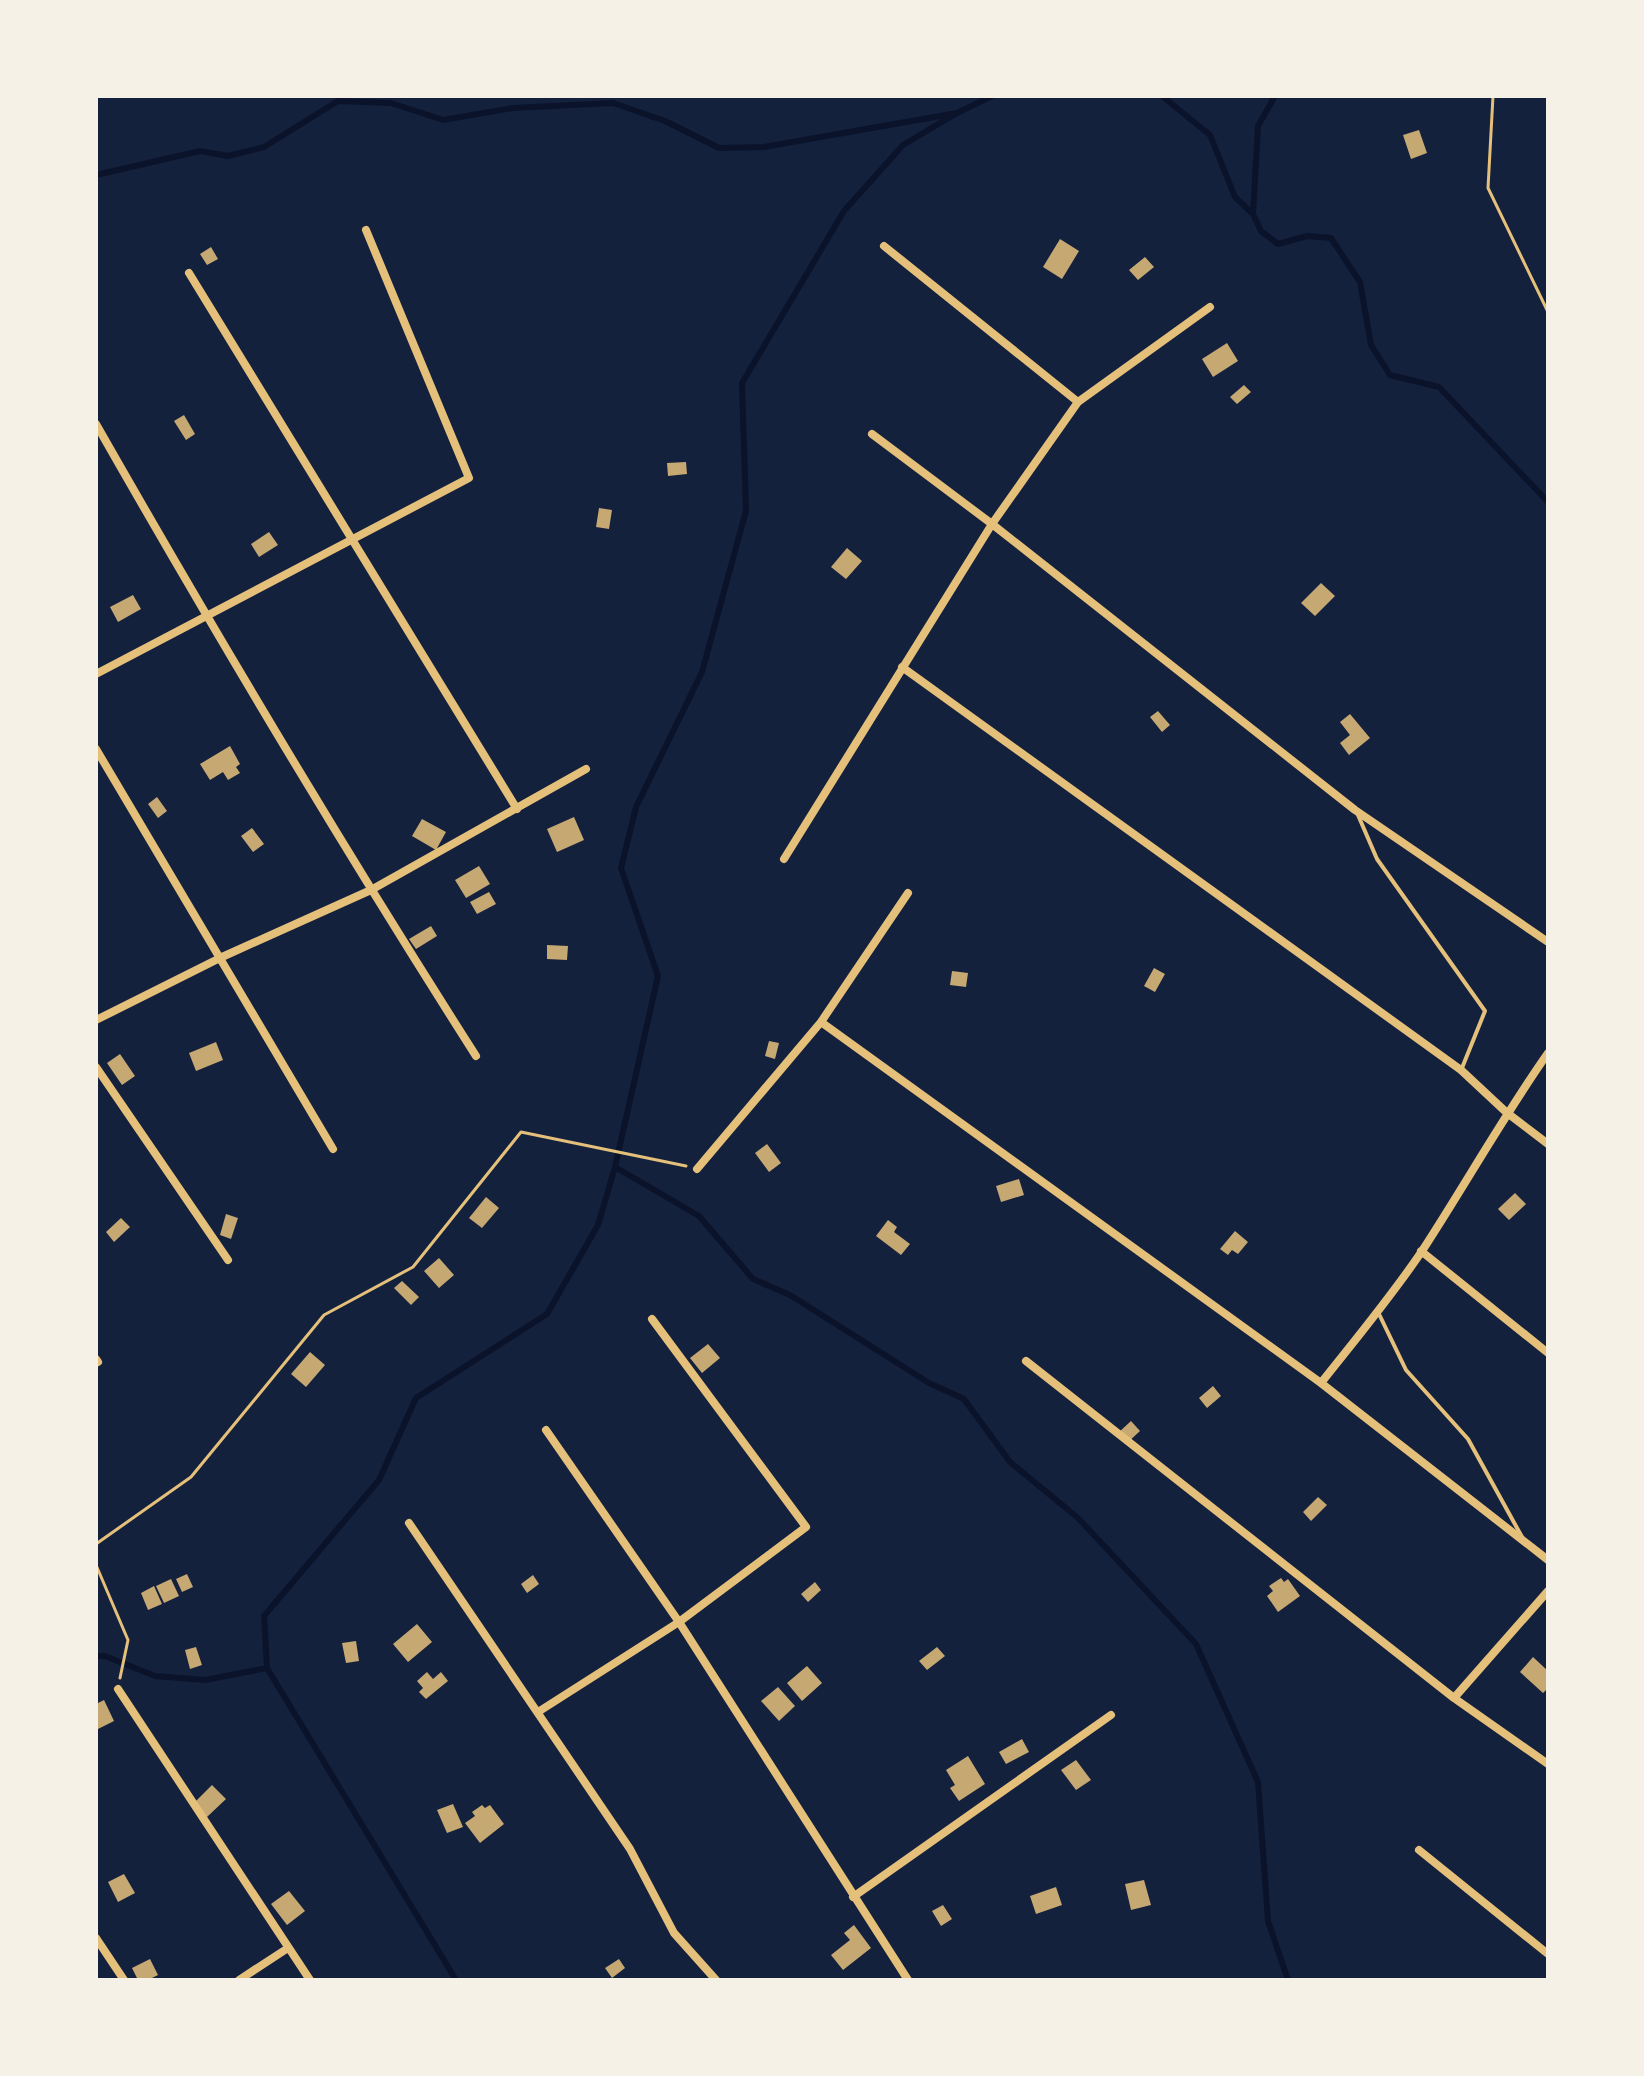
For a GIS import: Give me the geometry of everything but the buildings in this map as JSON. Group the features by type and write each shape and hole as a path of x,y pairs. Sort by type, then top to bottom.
{"street":[{"path":"96,674 469,478 366,230"},
{"path":"884,246 1078,402"},
{"path":"189,273 517,809"},
{"path":"784,859 992,524 1078,402 1210,307"},
{"path":"96,424 206,616 371,890 476,1056"},
{"path":"872,434 992,524 1355,810 1548,942"},
{"path":"902,667 1461,1070 1506,1112 1548,1144"},
{"path":"96,749 333,1149"},
{"path":"96,1020 222,957 371,890 586,769"},
{"path":"697,1169 821,1022 908,893"},
{"path":"821,1022 1321,1383 1548,1560"},
{"path":"1321,1383 1378,1312 1421,1251 1506,1112 1548,1053"},
{"path":"96,1067 228,1260"},
{"path":"1421,1251 1548,1353"},
{"path":"538,1712 679,1622 806,1527 652,1319"},
{"path":"1026,1361 1454,1698 1548,1764"},
{"path":"546,1430 679,1622 908,1980"},
{"path":"409,1523 630,1849 674,1933 716,1980"},
{"path":"1454,1698 1548,1591"},
{"path":"118,1689 310,1980"},
{"path":"853,1897 1111,1715"},
{"path":"1419,1850 1548,1954"},
{"path":"96,1938 124,1980"},
{"path":"239,1980 288,1948"}],"lane":[{"path":"1355,810 1377,859 1485,1011 1461,1070"},
{"path":"1378,1312 1406,1370 1468,1439 1525,1543"}],"path":[{"path":"1493,96 1488,188 1548,312"},
{"path":"96,1544 191,1477 324,1315 413,1267 521,1132 697,1169"},
{"path":"96,1565 128,1640 118,1689"}],"waterway":[{"path":"96,175 200,151 228,156 264,147 338,101 391,103 443,120 513,108 613,103 665,121 719,148 764,147 957,113 992,96"},
{"path":"1162,96 1210,135 1235,197 1253,214"},
{"path":"1275,96 1258,126 1253,214 1261,231 1278,244 1307,236 1331,238 1360,282 1371,345 1390,375 1439,387 1548,502"},
{"path":"456,1980 267,1668 264,1616 379,1480 416,1398 547,1314 598,1225 615,1167 658,976 621,868 636,807 702,672 746,511 742,383 844,211 903,145 957,113"},
{"path":"615,1167 699,1216 753,1279 790,1295 929,1383 964,1399 1010,1462 1078,1518 1196,1644 1258,1782 1268,1921 1288,1980"},
{"path":"96,1656 105,1656 155,1676 205,1680 267,1668"}]}
